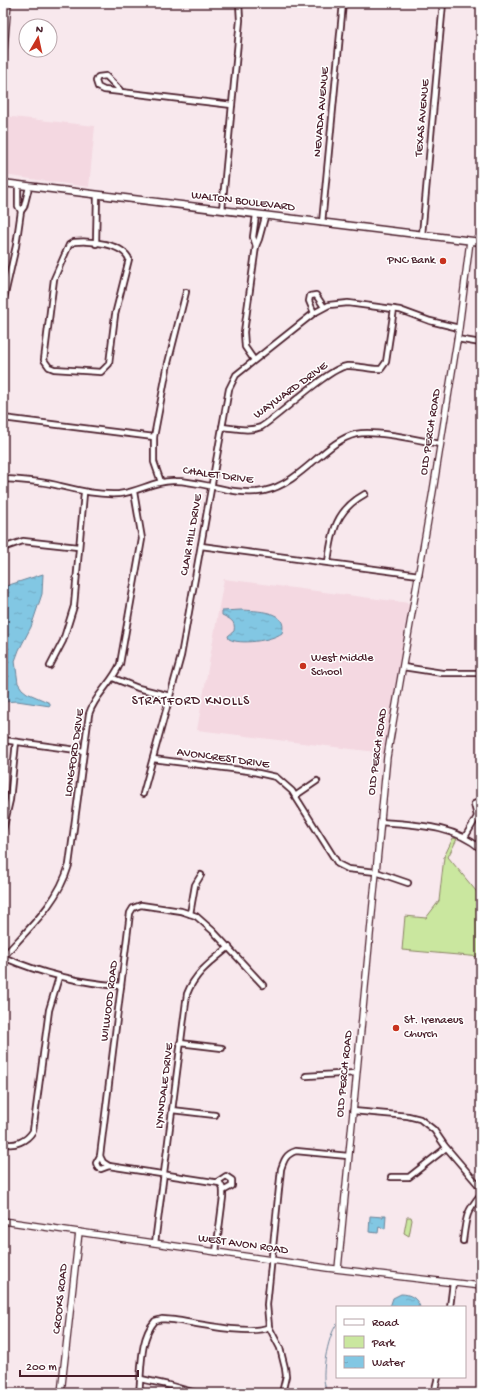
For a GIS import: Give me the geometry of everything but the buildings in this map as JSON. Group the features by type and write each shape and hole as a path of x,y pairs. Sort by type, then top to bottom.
{"main road":[{"name":"WALTON BOULEVARD","path":"3,183 222,210 265,217 481,242"}],"street":[{"path":"3,3 8,3 3,61"},
{"path":"222,210 240,20 239,3"},
{"name":"NEVADA AVENUE","path":"322,223 342,3"},
{"name":"TEXAS AVENUE","path":"422,235 443,3"},
{"path":"120,90 106,76 98,77 96,81 98,87 104,90 120,90 232,105"},
{"path":"18,185 18,206 21,210"},
{"path":"3,303 16,246 21,210 24,207 29,186"},
{"path":"96,244 97,195"},
{"path":"256,215 253,237 256,246"},
{"path":"254,360 245,347 244,332 256,246 265,217"},
{"name":"OLD PERCH ROAD","path":"338,1270 387,757 419,575 459,328 470,241"},
{"path":"74,242 96,244 116,247 127,254 129,259 115,314 109,364 100,372 49,368 44,360 52,283 69,246 74,242"},
{"path":"161,482 154,462 154,437 168,363 186,292"},
{"path":"314,313 309,301 310,296 316,295 324,307"},
{"name":"CLAIR HILL DRIVE","path":"143,794 181,656 222,426 229,389 233,380 254,360 314,313 324,307 348,303 394,309 410,312 430,321 459,328"},
{"name":"WAYWARD DRIVE","path":"222,426 243,430 261,427 328,375 340,368 354,366 382,369 386,362 394,309"},
{"path":"457,339 481,343"},
{"path":"3,418 154,437"},
{"name":"CHALET DRIVE","path":"3,479 53,485 84,493 119,494 134,492 161,482 176,480 256,492 283,484 337,443 355,434 375,434 440,444"},
{"name":"LONGFORD DRIVE","path":"3,957 53,901 65,877 72,848 91,706 113,678 122,653 142,539 134,492"},
{"path":"50,666 63,641 74,606 78,547 84,493"},
{"path":"328,562 332,532 338,519 356,499 365,494"},
{"path":"3,548 23,541 78,547"},
{"path":"201,546 419,575"},
{"path":"403,667 442,673 481,673"},
{"path":"113,678 138,688 170,696"},
{"path":"3,740 84,751"},
{"path":"3,830 10,800 16,742"},
{"name":"AVONCREST DRIVE","path":"153,759 265,774 279,779 292,791 338,864 348,869 376,872 408,883"},
{"path":"294,796 316,781"},
{"path":"477,816 474,804 481,801"},
{"path":"465,837 481,810"},
{"path":"381,822 428,827 448,831 465,837 481,849"},
{"path":"202,875 195,885 190,914 206,924 263,985"},
{"name":"WILWOOD ROAD","path":"190,914 141,905 133,908 130,913 100,1156 96,1163 98,1168 101,1169 109,1166 217,1182 226,1176 232,1180 232,1186 223,1191 216,1252"},
{"name":"LYNNDALE DRIVE","path":"155,1243 187,994 193,980 229,947"},
{"path":"3,957 28,968 59,977 85,982 121,986"},
{"path":"3,1143 11,1144 24,1140 33,1131 48,1017 59,977"},
{"path":"180,1043 222,1048"},
{"path":"306,1076 356,1073"},
{"path":"172,1110 215,1115"},
{"path":"353,1111 415,1117 434,1130 446,1148 481,1188"},
{"path":"391,1178 409,1177 446,1148"},
{"path":"282,1393 286,1376 285,1368 280,1348 269,1327 267,1305 284,1159 289,1154 296,1151 348,1156"},
{"path":"100,1156 103,1162 109,1166"},
{"path":"217,1182 222,1185 223,1191"},
{"path":"463,1241 466,1215 469,1208 481,1194"},
{"name":"WEST AVON ROAD","path":"3,1221 338,1270 481,1286"},
{"name":"CROOKS ROAD","path":"61,1393 79,1232"},
{"path":"450,1306 453,1283"},
{"path":"139,1393 147,1333 155,1321 162,1319 174,1320 247,1331 261,1330 269,1327"},
{"path":"434,1393 438,1378"},
{"path":"141,1379 196,1393"}],"shaded area":[{"path":"3,116 95,126 89,187 3,175"},
{"name":"West Middle School","path":"224,579 409,603 384,753 197,730"}],"green space":[{"path":"453,838 457,839 448,857 481,897 481,957 402,950 405,916 426,918 439,901 444,857"},
{"path":"407,1217 411,1217 412,1220 409,1236 404,1233"}],"water":[{"path":"43,574 42,594 31,627 15,661 18,683 22,689 27,693 50,703 50,706 17,701 3,702 3,587"},
{"path":"241,610 270,613 276,616 281,620 283,625 282,633 271,638 248,642 240,642 229,639 228,636 234,631 234,625 230,619 222,615 222,611"},
{"path":"383,1215 386,1215 385,1229 379,1226 378,1233 369,1232 370,1216 383,1217"},
{"path":"401,1294 407,1295 413,1297 420,1306 390,1306 393,1298"}],"waterway":[{"path":"328,1393 325,1387 324,1379 325,1358 330,1337 336,1326"}],"place":[{"name":"PNC Bank","path":"443,261"},
{"name":"West Middle School","path":"303,666"},
{"name":"St. Irenaeus Church","path":"396,1028"}],"district":[{"name":"STRATFORD KNOLLS","path":"191,701"}]}
